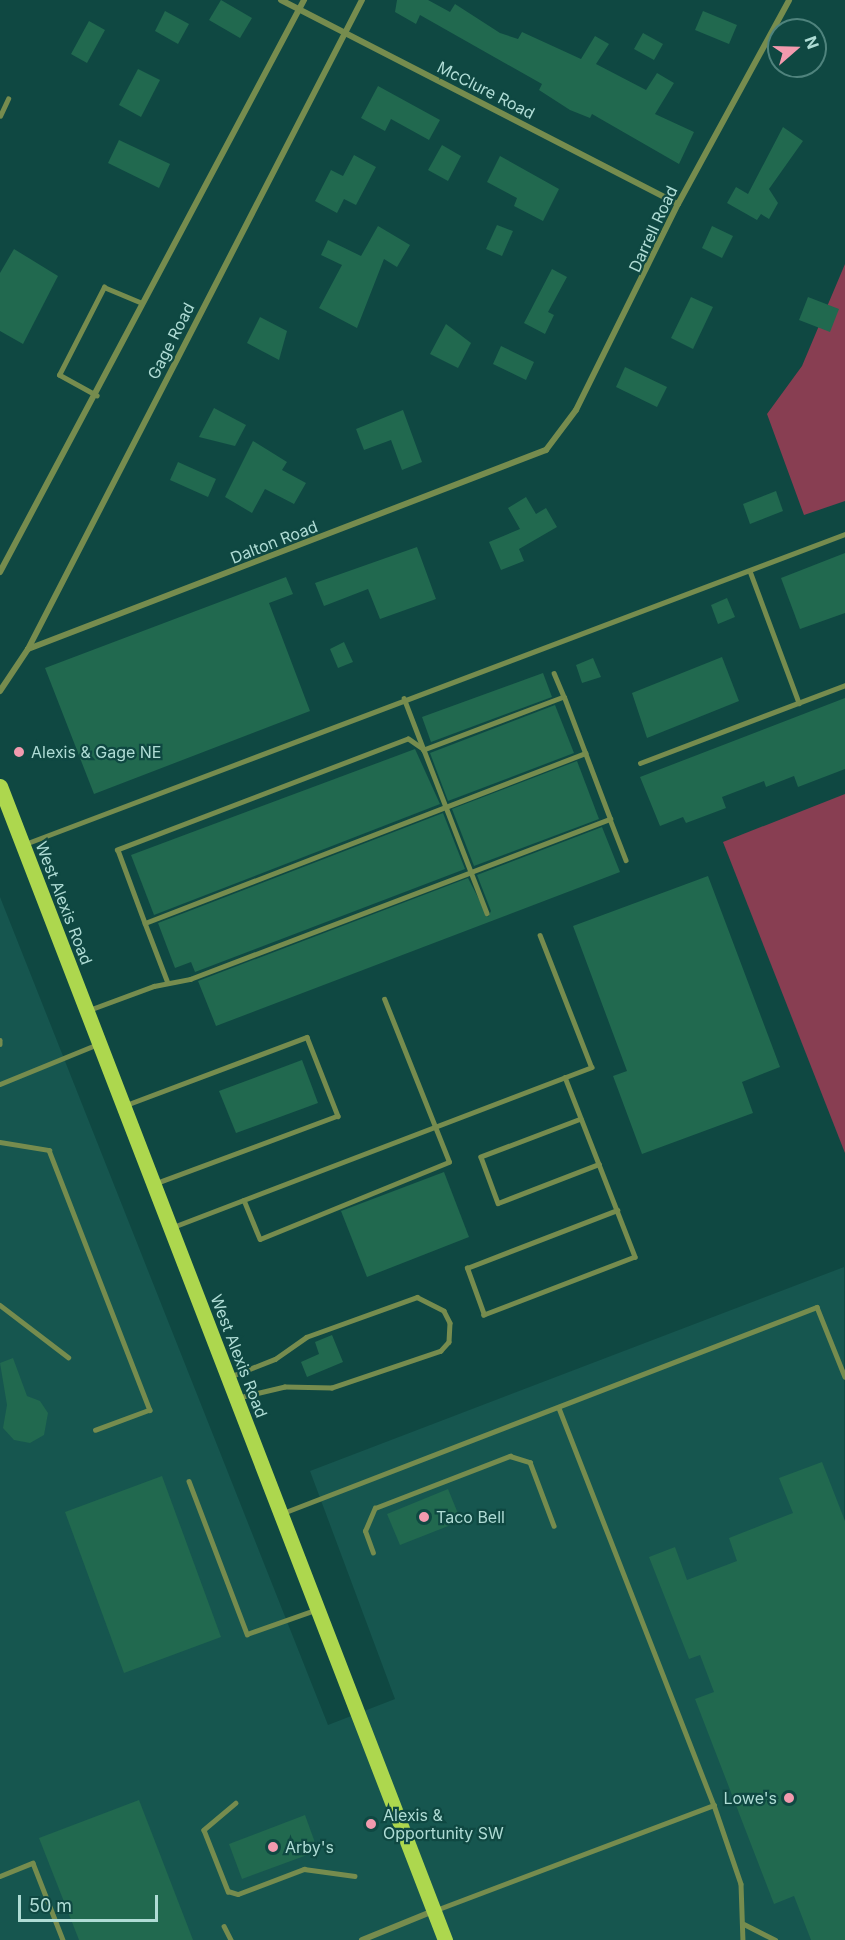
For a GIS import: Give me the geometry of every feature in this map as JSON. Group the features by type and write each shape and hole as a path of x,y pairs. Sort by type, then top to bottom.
{"main road":[{"name":"West Alexis Road","path":"0,786 445,1940"}],"street":[{"name":"McClure Road","path":"281,0 678,204"},
{"path":"0,572 97,396 142,303 304,0"},
{"name":"Gage Road","path":"0,691 28,649 362,0"},
{"name":"Darrell Road","path":"530,460 557,440 576,410 678,204 789,0"},
{"name":"Dalton Road","path":"28,649 530,460"},
{"path":"362,1940 434,1911"}],"lane":[{"path":"0,116 8,99"},
{"path":"97,396 59,375 104,287 142,303"},
{"path":"23,845 404,698 845,534"},
{"path":"750,571 799,703"},
{"path":"554,673 626,860"},
{"path":"640,763 845,685"},
{"path":"424,750 564,697"},
{"path":"404,698 487,914"},
{"path":"168,983 118,850 408,739 424,750"},
{"path":"145,923 585,753"},
{"path":"87,1011 471,872 610,819"},
{"path":"170,1228 591,1067 540,936"},
{"path":"244,1200 260,1239 449,1162 384,999"},
{"path":"123,1106 307,1037 338,1116 154,1185"},
{"path":"0,1084 99,1044"},
{"path":"565,1077 581,1119 599,1164 617,1210 635,1257 484,1315 467,1268 617,1210"},
{"path":"581,1119 480,1157 498,1203 599,1164"},
{"path":"0,1142 49,1150 148,1401 150,1410 96,1430"},
{"path":"228,1377 275,1359 306,1337 417,1298 444,1311 450,1323 449,1342 441,1351 332,1388 285,1387 236,1398"},
{"path":"0,1305 68,1357"},
{"path":"281,1514 817,1307 845,1377"},
{"path":"559,1408 714,1805 741,1884 744,1940"},
{"path":"373,1554 365,1531 375,1508 510,1456 530,1462 554,1526"},
{"path":"189,1481 248,1634 317,1610"},
{"path":"236,1803 204,1830 228,1891 238,1894 304,1869 355,1876"},
{"path":"434,1911 714,1805"},
{"path":"0,1876 33,1863 63,1940"},
{"path":"744,1924 775,1940"},
{"path":"224,1926 231,1940"}],"shaded area":[{"path":"845,264 845,501 804,515 767,414 802,366"},
{"path":"845,794 845,1153 723,842"},
{"path":"0,897 328,1725 395,1699 310,1471 844,1267 845,1940 0,1940"}],"building":[{"path":"221,0 252,18 240,38 209,20"},
{"path":"397,0 428,0 450,12 455,4 500,33 518,39 522,32 581,59 595,36 609,44 596,64 646,90 657,73 674,83 655,114 694,132 679,164 592,114 590,118 570,110 539,90 542,84 420,15 416,24 395,12"},
{"path":"165,11 189,24 178,44 155,31"},
{"path":"703,11 737,25 729,44 695,30"},
{"path":"89,21 105,30 87,63 71,54"},
{"path":"643,33 663,44 654,60 634,49"},
{"path":"138,69 160,80 141,117 119,105"},
{"path":"378,86 440,120 429,140 391,119 385,131 361,118"},
{"path":"783,127 803,141 769,189 778,203 769,219 761,214 757,220 727,203 736,187 748,194"},
{"path":"119,140 170,164 159,188 108,163"},
{"path":"442,145 461,156 448,181 428,170"},
{"path":"354,155 376,167 356,205 344,199 337,213 315,201 331,170 343,176"},
{"path":"500,156 559,189 543,221 514,206 517,198 487,182"},
{"path":"497,225 513,231 502,256 486,249"},
{"path":"378,226 410,245 397,267 384,259 357,328 319,308 342,265 321,255 328,240 361,256"},
{"path":"712,226 733,236 722,258 702,248"},
{"path":"14,249 58,276 23,344 0,331 0,273"},
{"path":"552,269 567,277 548,312 554,315 545,334 524,323"},
{"path":"691,297 713,307 693,349 671,338"},
{"path":"808,297 839,309 830,332 799,320"},
{"path":"260,317 287,331 279,360 247,343"},
{"path":"446,324 471,343 458,368 430,354"},
{"path":"501,346 534,362 526,380 493,364"},
{"path":"625,367 667,387 657,407 616,387"},
{"path":"214,408 246,425 235,446 199,437"},
{"path":"403,410 422,462 402,470 391,440 364,450 356,429"},
{"path":"253,441 287,462 282,470 306,483 294,504 265,489 252,513 225,497"},
{"path":"178,462 216,479 208,497 170,480"},
{"path":"776,491 783,511 750,524 743,504"},
{"path":"526,497 536,514 546,508 557,527 519,549 524,561 501,570 489,542 520,529 508,508"},
{"path":"417,547 436,599 380,619 368,589 324,606 315,583"},
{"path":"845,553 845,613 800,629 781,578"},
{"path":"286,577 293,594 269,603 310,711 94,794 45,668"},
{"path":"727,598 735,617 718,624 711,605"},
{"path":"344,642 353,662 338,668 330,649"},
{"path":"722,657 739,701 647,738 632,693"},
{"path":"593,658 601,677 582,683 576,665"},
{"path":"543,673 552,697 431,742 422,717"},
{"path":"845,698 845,769 798,787 794,776 766,787 764,781 722,797 726,808 686,823 683,817 660,826 640,777"},
{"path":"555,705 574,753 448,801 430,753"},
{"path":"415,749 440,804 154,915 131,855"},
{"path":"577,761 599,819 474,866 452,809"},
{"path":"443,813 465,869 195,972 191,962 175,968 158,923"},
{"path":"602,827 620,872 216,1026 198,981 468,878 488,917 491,911 477,875"},
{"path":"708,876 780,1067 742,1082 753,1113 642,1154 613,1076 627,1071 573,926"},
{"path":"302,1060 318,1103 236,1133 219,1091"},
{"path":"444,1172 469,1237 367,1277 341,1211"},
{"path":"332,1335 343,1362 307,1377 301,1362 319,1354 315,1342"},
{"path":"13,1358 27,1396 40,1401 48,1413 44,1435 30,1443 14,1440 3,1428 7,1405 0,1363"},
{"name":"Lowe's","path":"822,1462 845,1521 845,1940 811,1940 794,1896 774,1904 695,1699 714,1692 700,1655 689,1659 649,1557 675,1547 687,1580 737,1561 729,1538 793,1513 779,1478"},
{"path":"162,1476 221,1637 124,1673 65,1512"},
{"name":"Taco Bell","path":"448,1489 461,1521 400,1545 387,1514"},
{"path":"139,1800 193,1940 79,1940 39,1838"},
{"name":"Arby's","path":"305,1815 318,1851 242,1879 229,1844"}],"place":[{"name":"Alexis & Gage NE","path":"19,752"},
{"name":"Taco Bell","path":"424,1517"},
{"name":"Lowe's","path":"789,1798"},
{"name":"Alexis & Opportunity SW","path":"371,1824"},
{"name":"Arby's","path":"273,1847"}]}
